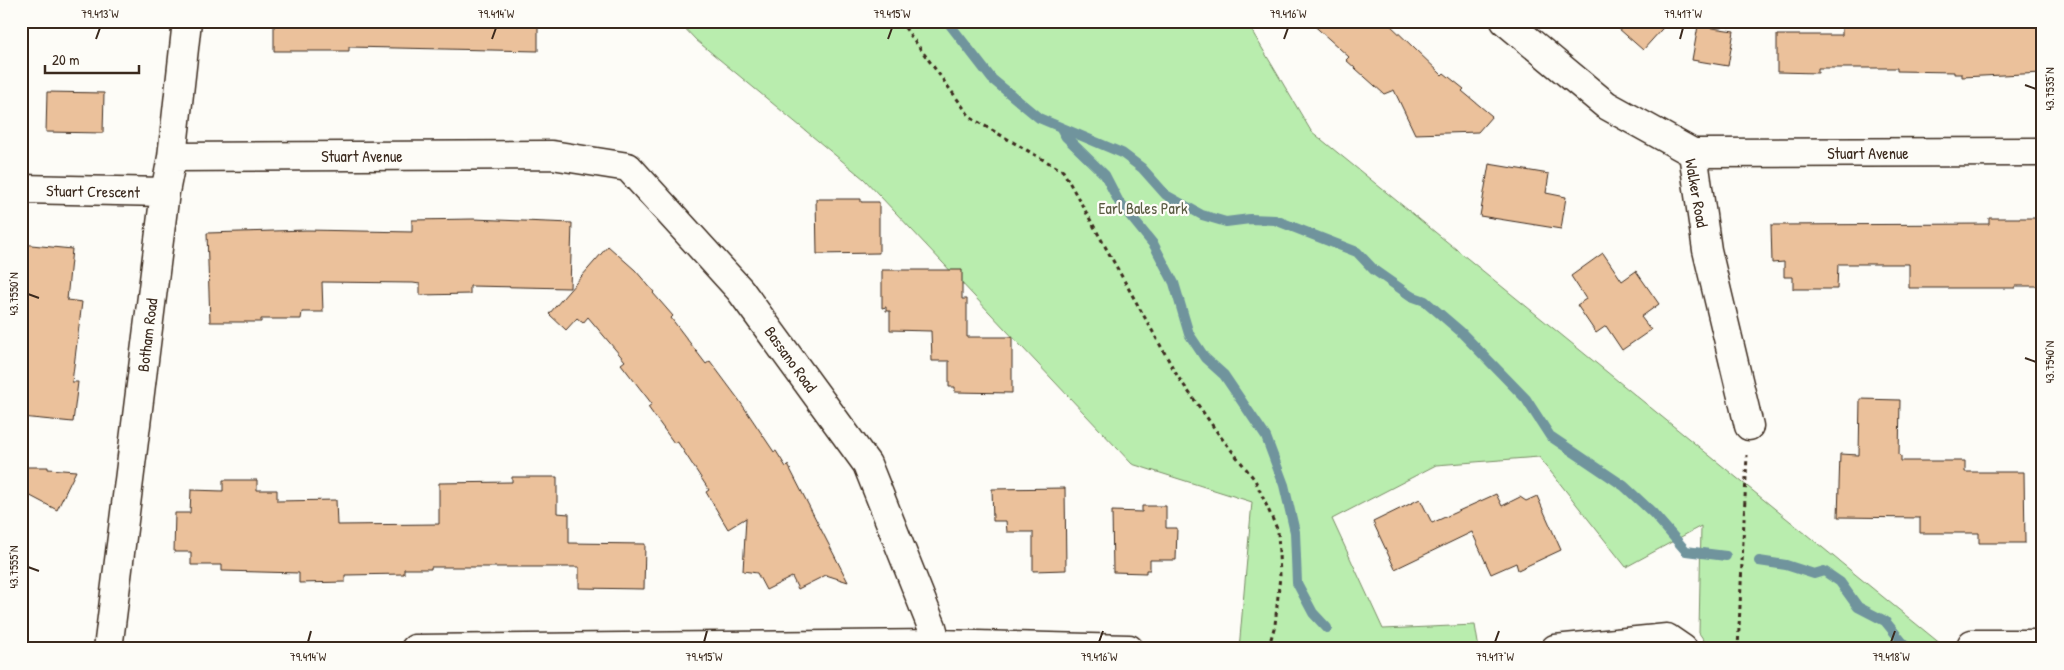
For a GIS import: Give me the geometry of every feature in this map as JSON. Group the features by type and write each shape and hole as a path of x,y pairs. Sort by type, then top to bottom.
{"street":[{"name":"Botham Road","path":"108,649 165,192 172,157 187,21"},
{"name":"Walker Road","path":"1505,21 1606,105 1693,153 1707,250 1749,426"},
{"name":"Stuart Avenue","path":"1693,153 2043,152"},
{"name":"Stuart Avenue","path":"172,157 552,155"},
{"name":"Bassano Road","path":"552,155 628,167 740,290 867,464 938,646"},
{"name":"Stuart Crescent","path":"21,189 165,192"},
{"path":"1554,649 1675,644"},
{"path":"1972,644 2043,644"},
{"path":"414,649 938,646 1129,649"}],"path":[{"path":"900,21 971,118 1063,171 1178,377 1220,436 1255,480 1278,531 1280,576 1275,624 1268,649"},
{"path":"1738,649 1749,426"}],"green space":[{"name":"Earl Bales Park","path":"678,21 1246,21 1311,131 1947,649 1710,649 1699,633 1701,526 1626,567 1539,457 1436,465 1332,519 1383,629 1475,625 1479,649 1239,649 1252,502 1132,464 864,179 696,40"}],"building":[{"path":"274,21 538,21 538,51 349,47 349,51 274,51"},
{"path":"1309,21 1386,21 1442,75 1444,73 1464,89 1462,91 1492,116 1478,132 1415,134 1394,90 1384,94 1346,60 1349,57"},
{"path":"1610,21 1669,21 1643,50"},
{"path":"1842,21 2043,21 2043,73 1962,77 1962,74 1954,74 1954,72 1897,71 1897,68 1818,68 1818,73 1777,72 1777,35 1842,35"},
{"path":"1698,26 1734,31 1728,66 1692,60"},
{"path":"47,92 104,93 103,133 46,132"},
{"path":"1489,164 1549,174 1546,193 1566,197 1561,229 1480,216"},
{"path":"816,199 861,199 861,202 879,202 879,253 817,254"},
{"path":"1989,218 2043,218 2043,286 2015,286 2015,288 1909,288 1909,264 1838,264 1837,289 1793,289 1793,277 1784,277 1784,262 1772,263 1771,225 1989,224"},
{"path":"473,219 572,223 570,288 470,286 470,294 420,295 420,284 413,283 322,282 323,312 302,312 301,319 261,319 261,322 210,322 207,233 307,230 412,232 412,220"},
{"path":"21,244 72,249 67,300 82,302 72,382 78,382 73,422 21,417"},
{"path":"608,246 635,270 654,292 706,364 710,361 774,452 776,451 786,467 788,465 848,582 826,575 798,589 792,577 766,590 757,573 743,571 746,518 728,529 706,492 709,490 677,441 674,443 648,407 652,404 621,364 625,361 588,317 583,323 577,318 566,330 549,314"},
{"path":"1603,253 1622,281 1636,271 1659,304 1641,317 1651,330 1622,350 1606,326 1596,333 1577,305 1586,299 1571,276"},
{"path":"882,270 962,270 962,299 967,299 967,337 1012,337 1012,393 955,392 955,387 949,387 949,361 932,361 931,331 890,330 890,311 886,311 886,307 882,308"},
{"path":"1860,399 1900,400 1899,455 1901,456 1901,461 1965,461 1965,472 2024,472 2025,543 1979,543 1979,533 1920,533 1920,518 1838,517 1840,454 1859,455"},
{"path":"21,467 48,467 48,469 76,471 57,510 21,491"},
{"path":"512,477 557,477 557,513 569,514 569,543 645,544 644,589 579,588 579,567 431,567 431,569 404,569 404,574 345,575 345,582 299,583 299,573 222,571 222,565 191,565 191,552 174,552 175,513 190,513 191,490 223,491 223,480 257,480 257,490 277,490 277,501 336,500 337,525 439,524 439,483 512,482"},
{"path":"1065,488 1066,570 1033,571 1033,532 1007,532 1006,521 993,521 992,489"},
{"path":"1496,494 1502,506 1520,497 1526,501 1537,496 1561,550 1518,570 1516,563 1491,574 1472,532 1395,569 1373,522 1420,499 1432,523"},
{"path":"1142,506 1166,506 1166,528 1177,528 1176,560 1150,560 1150,570 1146,570 1146,573 1113,572 1112,511 1142,512"}],"waterway":[{"path":"947,21 992,79 1039,118 1122,153 1142,168 1166,195 1202,215 1226,222 1250,219 1275,220 1357,252 1374,270 1411,296 1425,301 1460,331 1526,399 1550,436 1624,486 1653,513 1686,551 1726,556"},
{"path":"1061,128 1066,137 1105,175 1119,202 1154,245 1174,283 1189,334 1205,358 1224,375 1266,437 1284,485 1295,532 1297,583 1313,613 1327,628"},
{"path":"1759,561 1786,565 1814,574 1824,571 1840,582 1858,607 1885,621 1908,649"}]}
